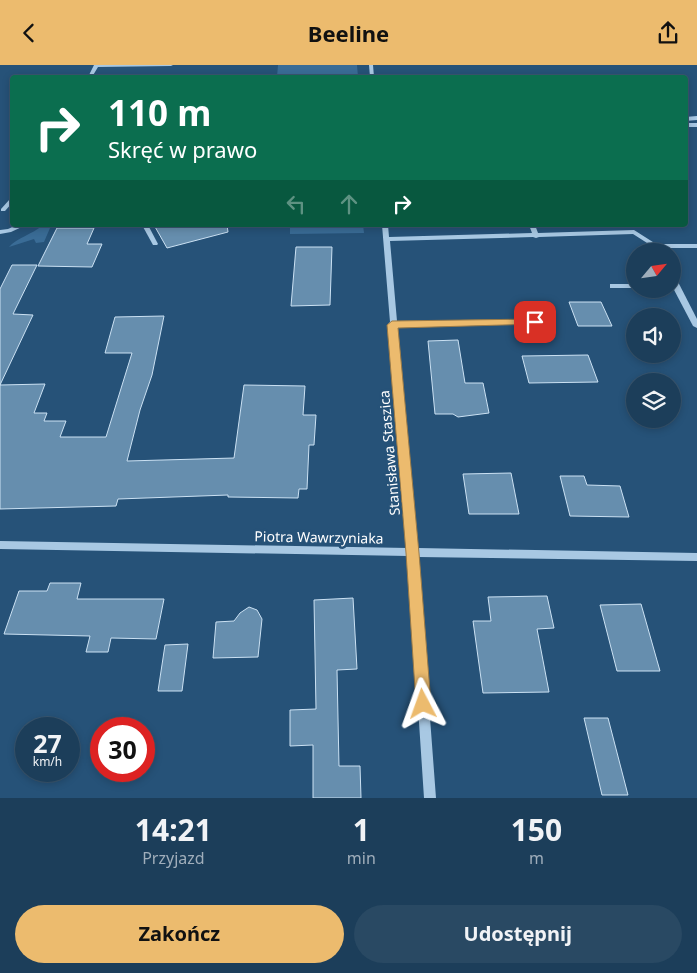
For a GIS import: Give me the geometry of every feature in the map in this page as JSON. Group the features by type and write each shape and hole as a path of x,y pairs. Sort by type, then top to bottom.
{"street":[{"path":"96,65 171,65"},
{"path":"0,233 18,227"},
{"path":"146,227 155,244"},
{"name":"Stanisława Staszica","path":"384,227 413,553 430,798"},
{"path":"533,227 536,236"},
{"path":"632,227 634,232"},
{"path":"0,239 9,231"},
{"path":"681,247 697,246"},
{"path":"613,286 626,286"},
{"path":"681,294 694,314 697,326"},
{"path":"392,325 535,322"},
{"name":"Piotra Wawrzyniaka","path":"0,545 697,557"}],"lane":[{"path":"386,239 634,232 650,243"}],"shaded area":[{"path":"278,65 357,65 358,75 277,75"},
{"path":"40,227 50,228 44,242 36,243 34,239 9,247 16,241"},
{"path":"290,227 363,227 364,233 290,234"}],"building":[{"path":"155,227 227,227 228,232 167,248"},
{"path":"57,228 94,228 87,244 102,244 92,267 38,266"},
{"path":"296,247 332,247 330,305 291,306"},
{"path":"12,265 37,265 13,314 33,315 0,385 0,289"},
{"path":"569,302 601,302 612,326 578,326"},
{"path":"164,316 152,375 140,410 127,461 234,458 244,385 305,386 303,415 316,415 314,445 309,445 307,489 299,489 298,498 228,497 228,495 118,499 116,506 0,509 0,385 45,384 34,413 47,413 44,421 66,421 60,437 106,437 132,353 105,353 115,317"},
{"path":"458,340 465,383 483,383 489,413 458,417 453,414 435,414 428,341"},
{"path":"588,355 598,382 529,383 522,356"},
{"path":"511,473 519,514 469,514 463,474"},
{"path":"560,476 584,476 587,485 620,486 629,517 570,516"},
{"path":"50,583 81,583 77,599 164,599 156,639 111,638 108,652 86,652 90,636 4,634 19,591 47,591"},
{"path":"547,596 554,628 537,629 549,692 483,693 473,621 491,621 488,597"},
{"path":"353,598 357,669 337,670 339,766 360,766 361,798 313,798 313,745 290,746 290,710 316,709 314,600"},
{"path":"641,604 660,671 617,671 600,605"},
{"path":"249,607 257,610 262,619 258,657 213,658 216,622 234,621 240,613"},
{"path":"188,644 182,691 158,691 165,645"},
{"path":"584,718 608,718 628,795 602,795"}],"route":[{"path":"423,704 413,553 392,325 535,322"}]}
